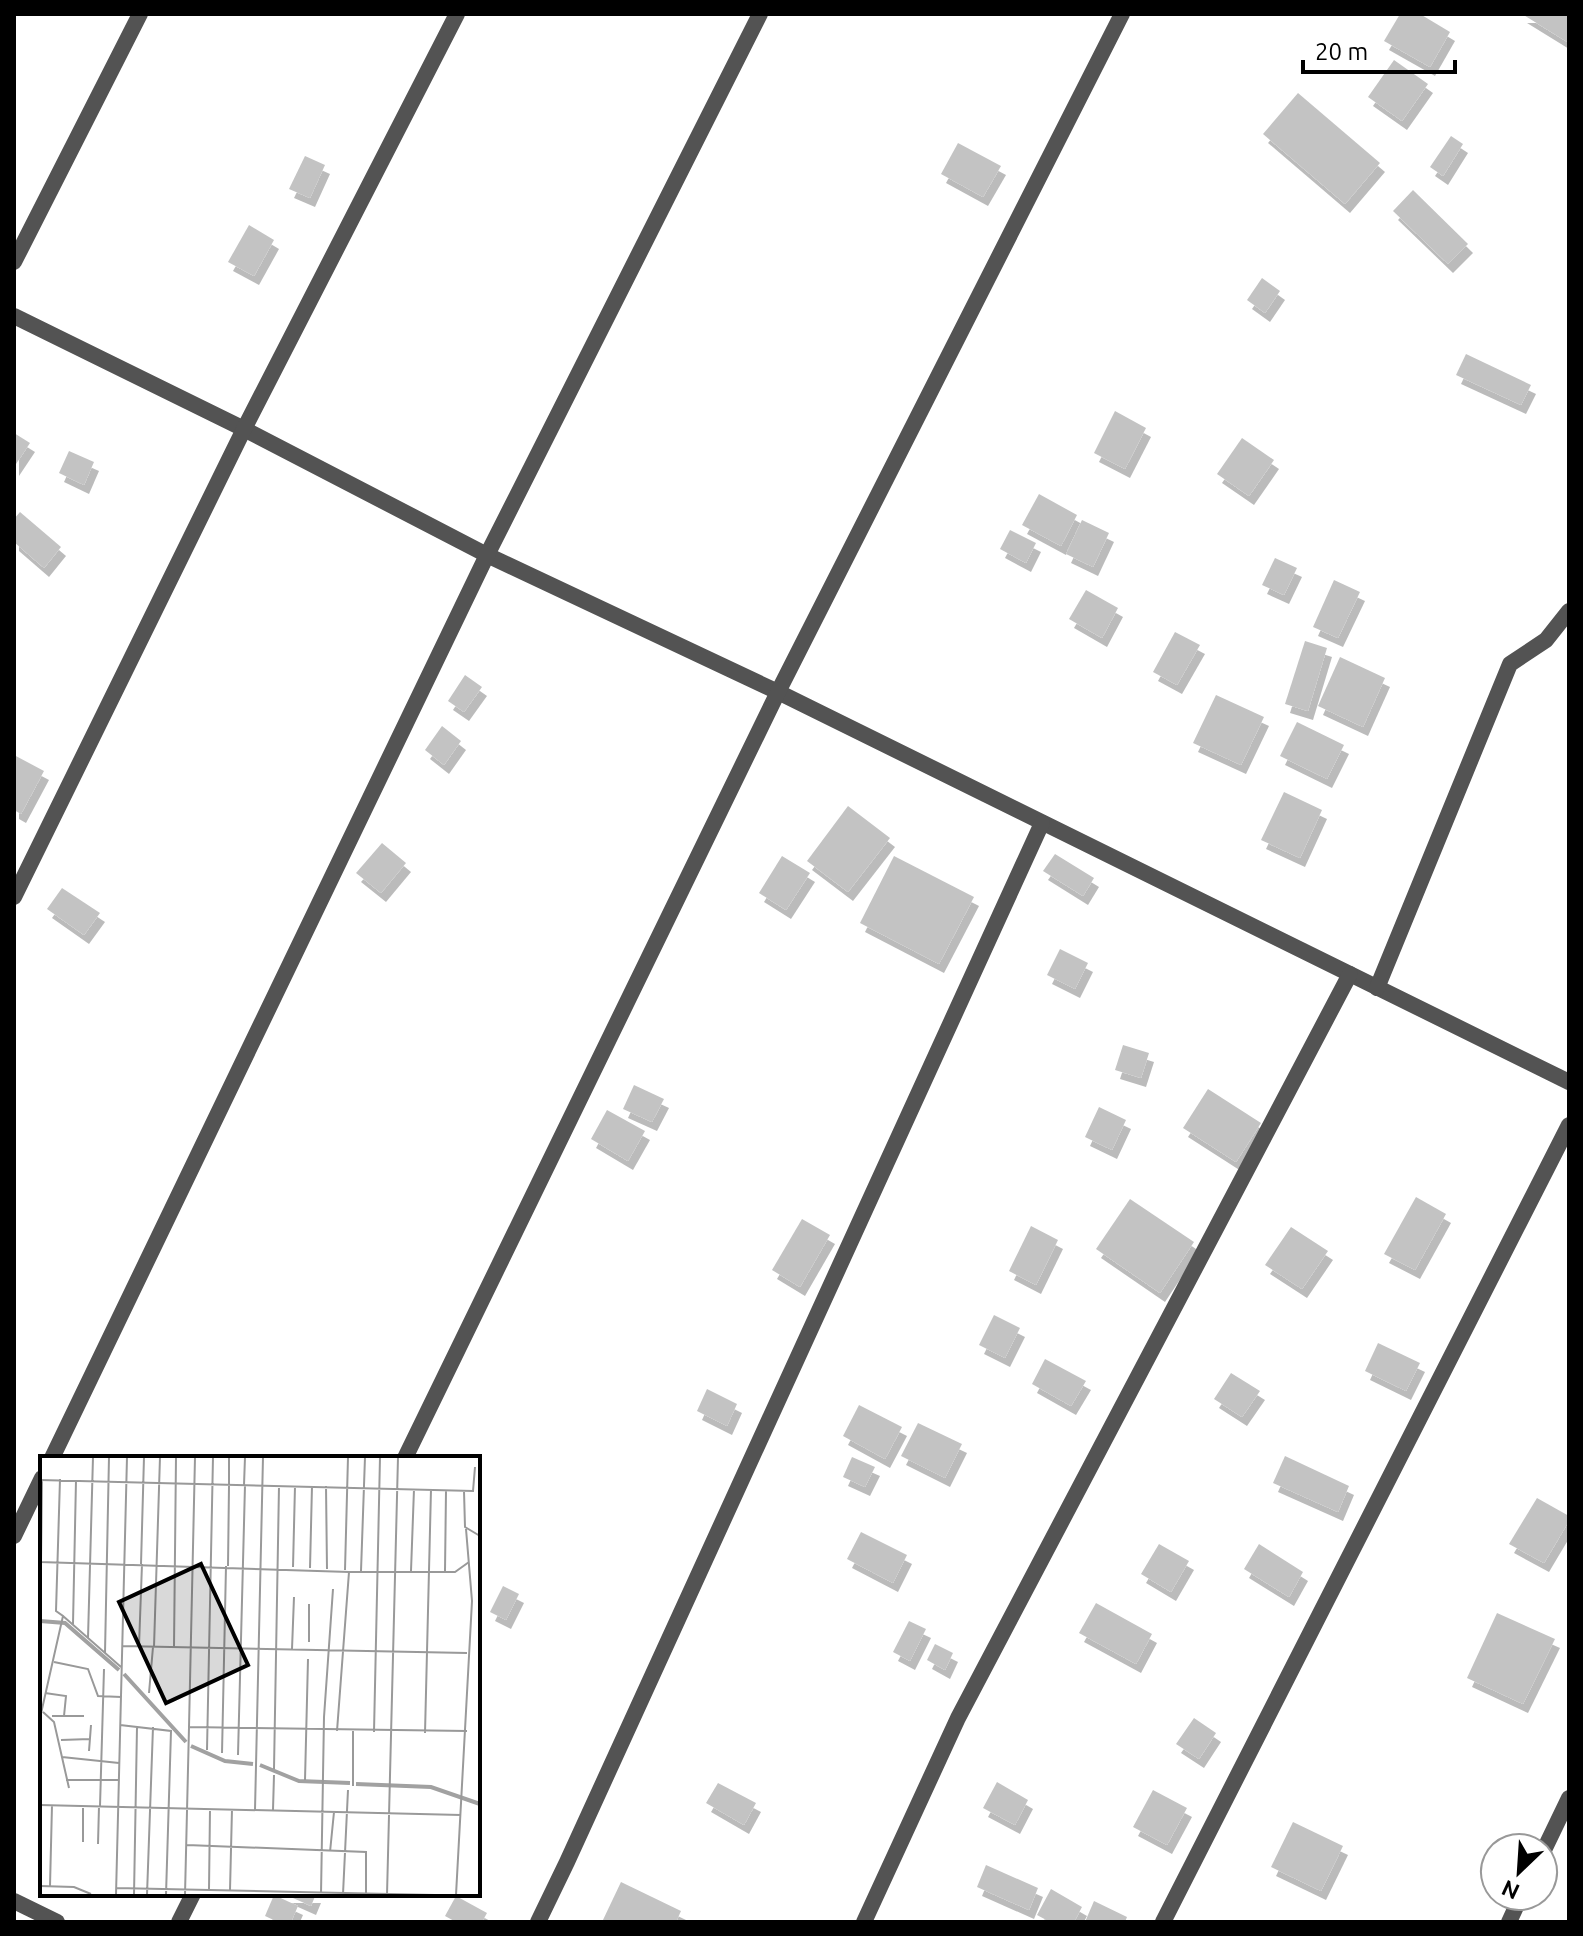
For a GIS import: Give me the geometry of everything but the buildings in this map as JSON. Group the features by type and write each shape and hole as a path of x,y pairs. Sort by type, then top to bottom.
{"street":[{"path":"14,262 140,14"},
{"path":"14,897 244,429 457,14"},
{"path":"53,1456 487,555 760,14"},
{"path":"406,1456 778,692 1122,14"},
{"path":"14,316 244,429 487,555 778,692 1569,1082"},
{"path":"1377,988 1510,664 1546,640 1569,611"},
{"path":"538,1922 1042,823"},
{"path":"864,1922 958,1718 1350,974"},
{"path":"1163,1922 1569,1125"},
{"path":"14,1536 40,1482"},
{"path":"1553,1832 1569,1798"},
{"path":"179,1922 192,1896"},
{"path":"14,1901 57,1922"}]}
